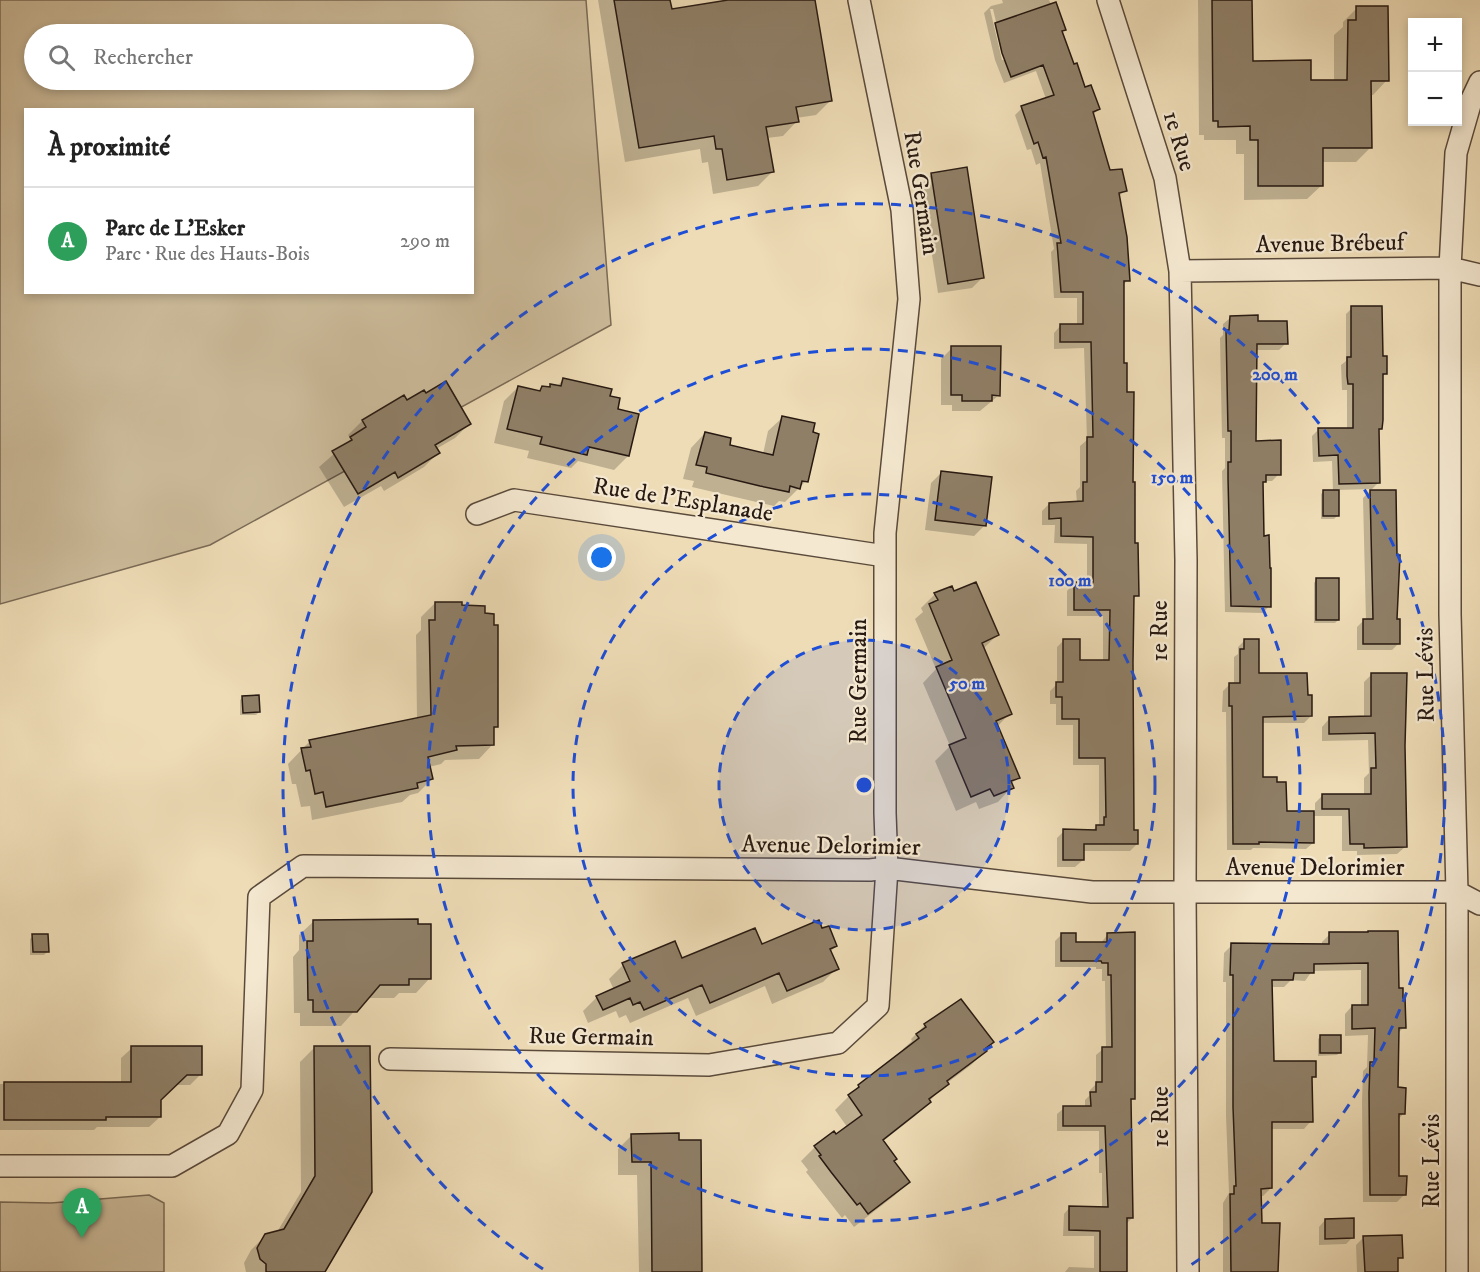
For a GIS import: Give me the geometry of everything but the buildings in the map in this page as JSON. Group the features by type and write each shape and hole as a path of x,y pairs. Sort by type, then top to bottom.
{"street":[{"name":"Rue Germain","path":"390,1059 709,1065 838,1043 878,1006 887,868 885,556 909,299 902,210 859,0"},
{"name":"1e Rue","path":"1108,0 1164,178 1180,271 1186,560 1185,894 1188,1272"},
{"name":"Rue Lévis","path":"1457,1272 1457,892 1450,614 1450,268 1456,153 1471,101 1480,82"},
{"name":"Avenue Brébeuf","path":"1180,271 1450,268 1480,275"},
{"name":"Rue de l'Esplanade","path":"477,514 514,500 885,556"},
{"name":"Avenue Delorimier","path":"0,1166 172,1166 228,1134 252,1090 259,897 303,866 870,870 887,868 1092,892 1185,894 1457,892 1480,904"}],"shaded area":[{"path":"0,0 586,0 611,325 210,545 0,604"},
{"path":"149,1195 164,1203 164,1272 0,1272 0,1202 51,1203"}],"place":[{"name":"Parc de L'Esker","path":"82,1238"}]}
